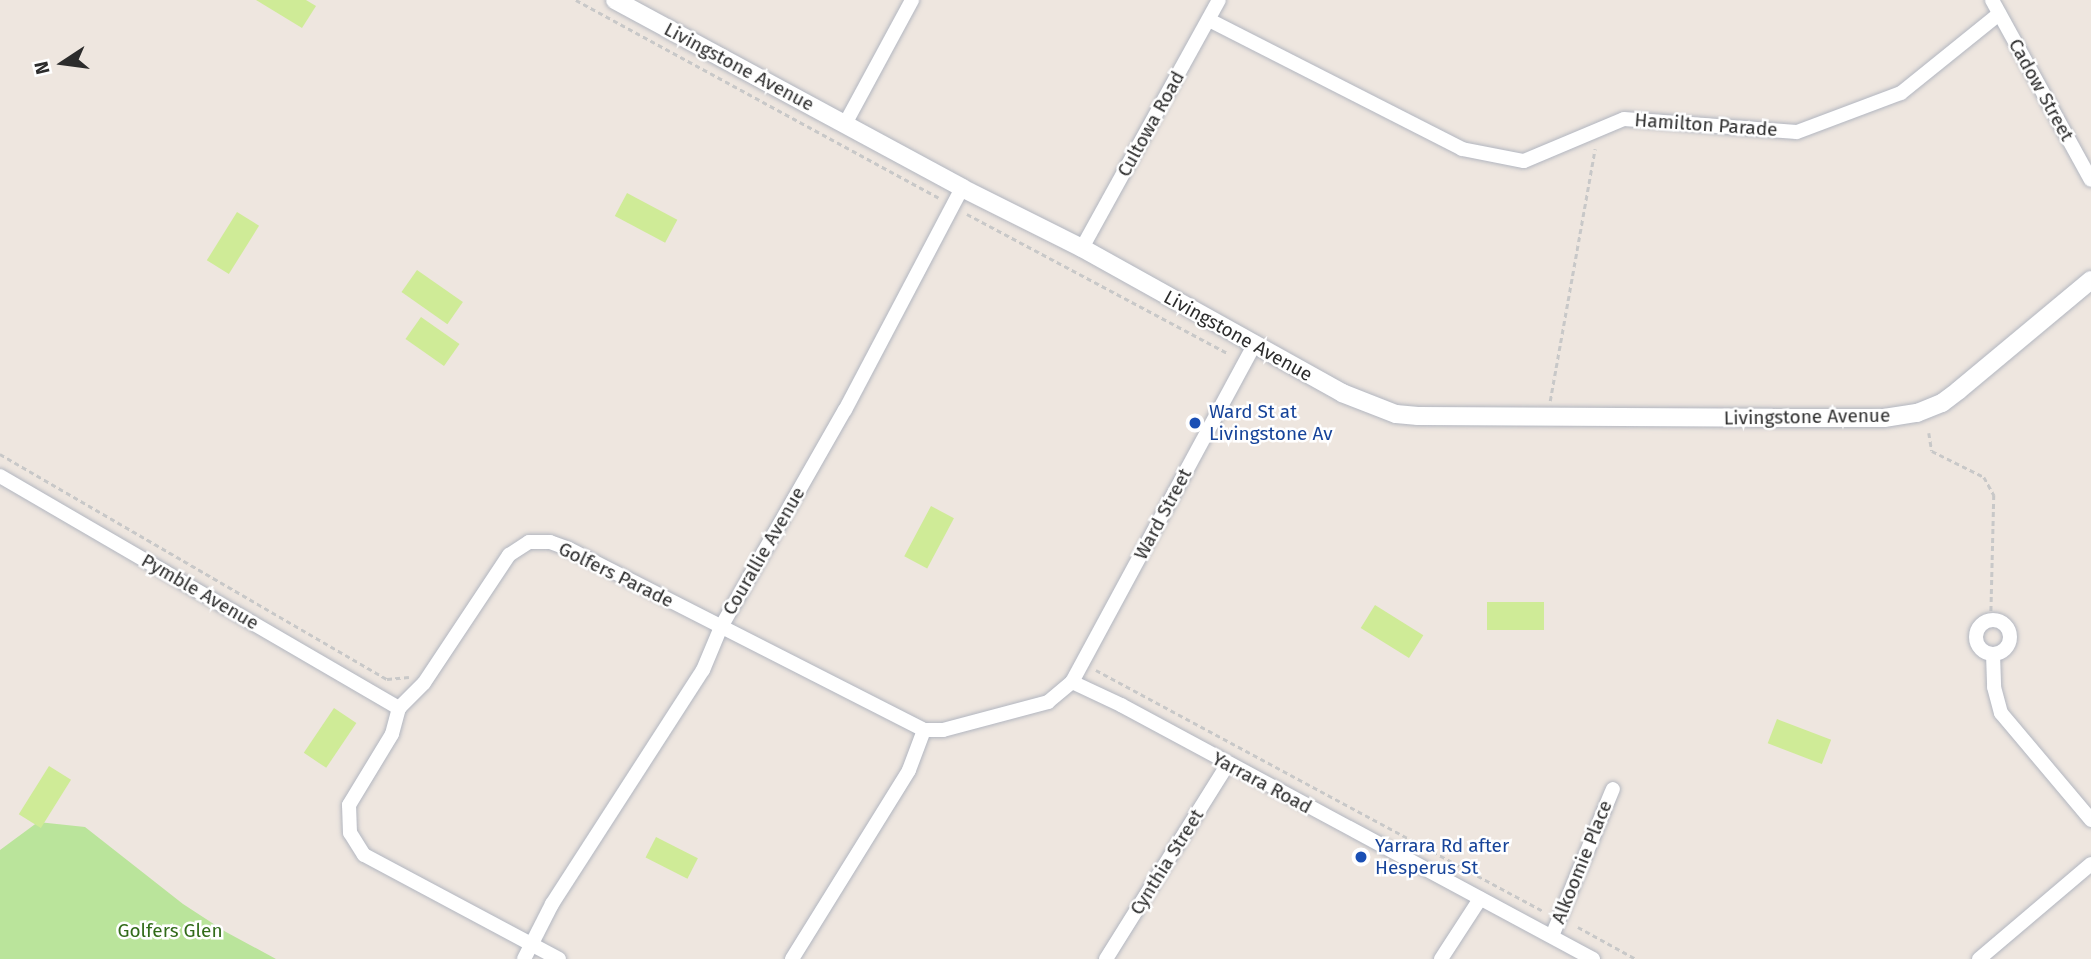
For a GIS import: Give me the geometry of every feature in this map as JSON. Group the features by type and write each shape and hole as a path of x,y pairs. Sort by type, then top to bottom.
{"street":[{"name":"Livingstone Avenue","path":"615,0 962,188 1082,248 1342,393 1396,414 1547,418 1884,418 1916,413 1942,403 2091,280"},
{"path":"845,124 912,0"},
{"name":"Cultowa Road","path":"1082,248 1219,0"},
{"name":"Cadow Street","path":"1992,0 2091,180"},
{"name":"Hamilton Parade","path":"1209,20 1462,149 1524,160 1624,118 1797,132 1901,93 1999,14"},
{"name":"Courallie Avenue","path":"524,959 552,904 703,670 721,627 845,410 962,188"},
{"name":"Ward Street","path":"1072,682 1254,345"},
{"name":"Pymble Avenue","path":"0,475 399,708"},
{"name":"Golfers Parade","path":"559,959 364,855 350,833 349,805 392,734 399,708 424,683 509,555 529,542 550,542 569,549 924,730"},
{"path":"1991,620 2007,626 2010,637 2007,647 1993,654 1982,650 1976,636 1980,625 1991,620"},
{"path":"1993,654 1994,687 2001,713 2091,820"},
{"path":"792,959 909,770 924,730 943,730 1048,702 1072,682"},
{"name":"Yarrara Road","path":"1072,682 1593,959"},
{"name":"Cynthia Street","path":"1106,959 1228,764"},
{"name":"Alkoomie Place","path":"1552,936 1613,789"},
{"path":"1979,959 2091,864"},
{"path":"1441,959 1480,899"}],"path":[{"path":"576,0 942,200"},
{"path":"1547,418 1599,129"},
{"path":"967,214 1229,354"},
{"path":"1929,433 1932,451 1983,477 1994,495 1991,620"},
{"path":"0,454 387,678 408,675 412,679"},
{"path":"1095,670 1543,911"},
{"path":"1578,927 1636,959"}],"green space":[{"path":"256,0 306,0 316,6 302,28"},
{"path":"627,193 677,220 665,243 615,216"},
{"path":"237,212 259,226 229,274 207,260"},
{"path":"417,270 463,302 447,324 402,292"},
{"path":"421,317 460,344 444,366 406,339"},
{"path":"931,506 954,518 927,569 904,556"},
{"path":"1487,602 1544,602 1544,630 1487,630"},
{"path":"1375,605 1423,635 1409,658 1361,628"},
{"path":"334,708 356,723 326,768 304,753"},
{"path":"1777,719 1831,740 1822,764 1768,743"},
{"path":"49,766 71,780 41,828 19,814"},
{"name":"Golfers Glen","path":"38,822 85,827 183,904 226,932 276,959 0,959 0,850"},
{"path":"656,837 698,858 687,879 646,857"}],"place":[{"name":"Ward St at Livingstone Av","path":"1195,423"},
{"name":"Yarrara Rd after Hesperus St","path":"1361,857"}]}
